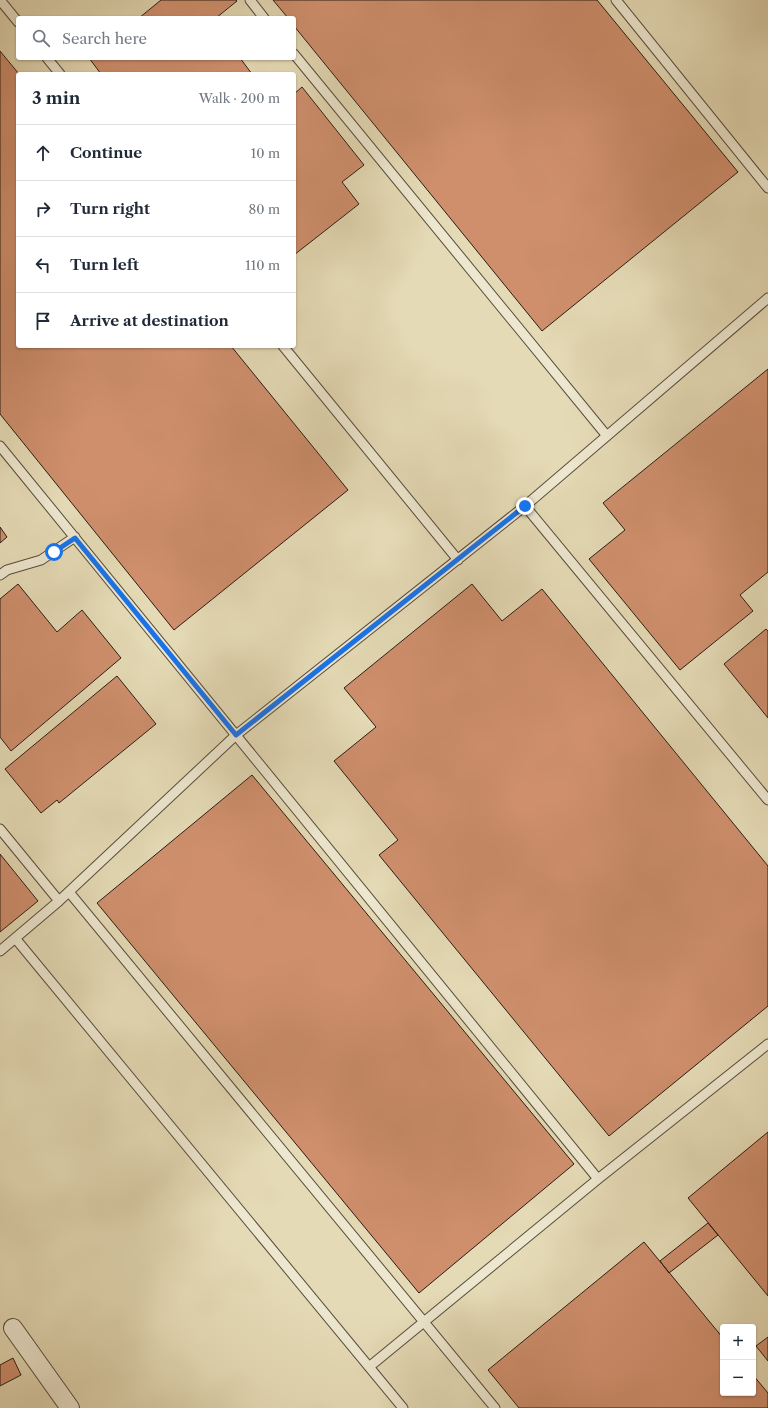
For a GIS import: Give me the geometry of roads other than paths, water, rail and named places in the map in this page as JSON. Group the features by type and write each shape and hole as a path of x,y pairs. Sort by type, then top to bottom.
{"street":[{"path":"13,1328 70,1408"}],"lane":[{"path":"0,0 16,20"},
{"path":"250,0 262,16"},
{"path":"616,0 768,188"},
{"path":"296,56 607,436"},
{"path":"49,60 58,72"},
{"path":"0,951 69,892 236,735 525,506 768,298"},
{"path":"285,348 458,560"},
{"path":"0,446 598,1179"},
{"path":"525,506 768,800"},
{"path":"0,574 7,570 41,560 75,538"},
{"path":"0,829 59,901"},
{"path":"69,892 495,1408"},
{"path":"15,938 403,1408"},
{"path":"369,1367 598,1179 768,1044"}]}
